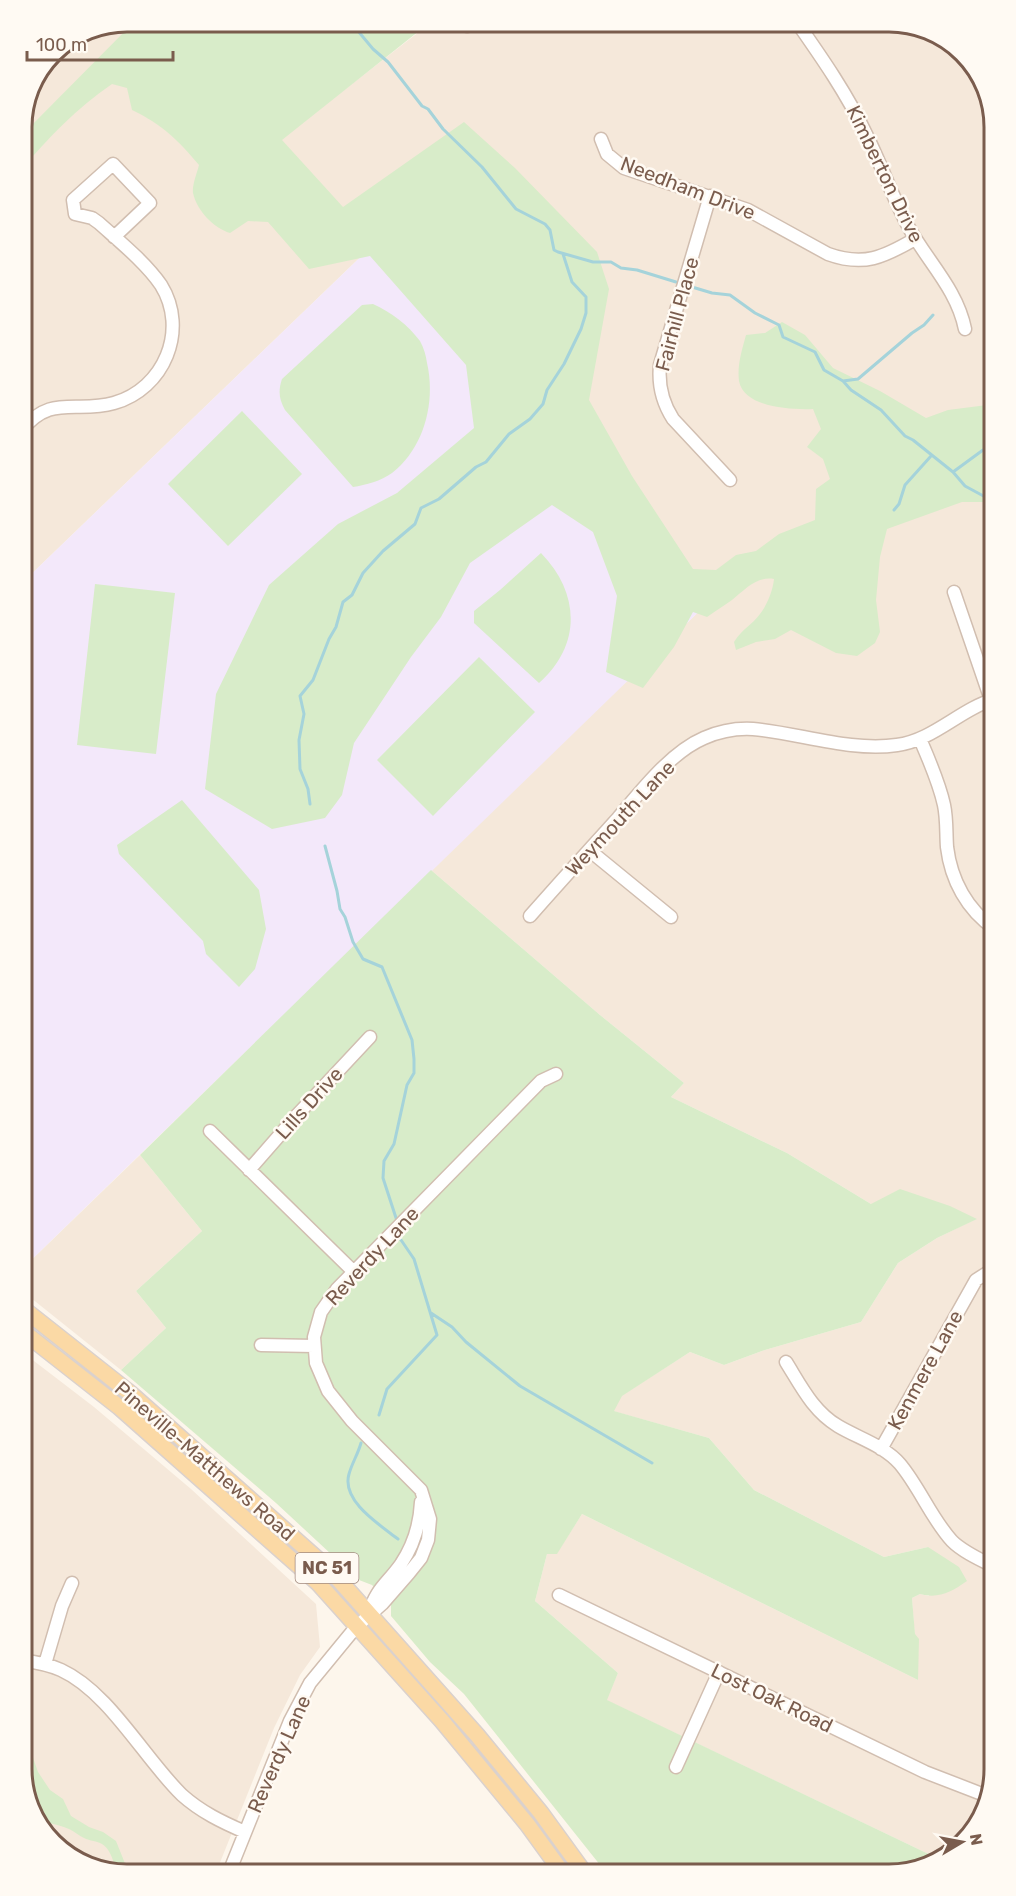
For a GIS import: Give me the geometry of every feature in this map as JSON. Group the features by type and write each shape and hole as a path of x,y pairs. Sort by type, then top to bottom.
{"main road":[{"name":"Pineville-Matthews Road","path":"31,1315 139,1401 330,1571 477,1735 541,1813 578,1864"},
{"name":"Pineville-Matthews Road","path":"31,1337 119,1407 318,1583 442,1721 527,1824 556,1864"}],"street":[{"name":"Kimberton Drive","path":"803,32 850,103 915,238 952,293 963,316 965,329"},
{"name":"Needham Drive","path":"601,139 607,154 624,168 758,214 828,254 842,259 857,261 872,259 885,255 915,238"},
{"path":"32,420 38,414 54,407 112,404 132,396 147,385 164,363 173,330 167,296 154,276 114,237 92,218 75,214 73,200 113,164 150,202 114,237"},
{"name":"Fairhill Place","path":"710,196 660,365 660,387 666,408 673,419 730,480"},
{"path":"954,592 984,674"},
{"name":"Weymouth Lane","path":"530,916 647,785 671,761 704,738 722,731 754,729 872,747 898,745 920,739 984,703"},
{"path":"920,739 941,793 947,847 954,878 973,911 984,920"},
{"path":"589,850 671,917"},
{"name":"Lills Drive","path":"249,1170 370,1037"},
{"name":"Reverdy Lane","path":"232,1864 290,1721 310,1683 356,1627 382,1604 421,1558 428,1540 430,1519 421,1490 352,1421 328,1391 316,1363 314,1346 314,1337 321,1312 337,1289 541,1081 556,1074"},
{"path":"210,1131 354,1272"},
{"name":"Kenmere Lane","path":"881,1449 976,1280 984,1275"},
{"path":"261,1345 314,1346"},
{"path":"786,1362 813,1406 836,1424 881,1449 900,1463 935,1520 953,1543 984,1562"},
{"path":"45,1665 62,1606 72,1583"},
{"name":"Lost Oak Road","path":"558,1595 925,1772 981,1794"},
{"path":"31,1662 61,1670 82,1683 114,1715 181,1793 201,1811 245,1832"},
{"path":"676,1767 719,1672"}],"shaded area":[{"path":"177,31 281,139 420,31 908,33 931,41 947,51 957,59 972,79 983,108 984,127 984,1769 983,1788 974,1812 932,1812 932,1854 930,1855 606,1700 618,1673 535,1601 547,1554 557,1553 582,1514 918,1680 912,1598 920,1594 929,1596 928,1547 884,1557 754,1490 709,1438 613,1411 621,1396 690,1352 724,1365 765,1350 861,1322 898,1263 937,1238 976,1219 871,1204 787,1153 671,1097 684,1083 600,1015 431,870 716,595 376,242 32,574 32,121 33,108 39,90 59,59 90,39 108,33"},
{"path":"376,242 716,595 31,1260 32,574"},
{"path":"140,1155 202,1231 136,1291 166,1328 121,1370 31,1298 31,1260"},
{"path":"31,1359 94,1407 191,1489 316,1604 320,1647 300,1675 274,1728 219,1864 108,1863 85,1855 74,1848 55,1832 48,1822 33,1788 31,1769"}],"green space":[{"path":"125,31 418,31 282,140 343,207 464,122 515,168 597,252 609,289 589,400 632,476 693,569 716,570 736,555 756,551 779,534 815,520 816,489 830,479 823,459 807,447 821,429 813,409 782,408 759,402 743,390 739,381 739,363 746,335 765,333 782,322 805,335 833,368 880,391 926,418 948,410 984,405 984,502 962,502 887,529 880,557 876,600 880,632 875,643 857,656 836,653 791,630 775,639 756,642 736,650 734,642 757,618 767,602 774,579 768,579 751,585 707,617 693,612 674,647 643,688 606,672 617,596 593,532 552,505 470,563 441,617 411,657 354,743 342,795 325,818 272,829 205,789 216,694 269,585 338,524 397,493 474,428 466,365 370,256 309,269 268,222 248,221 230,233 212,223 198,206 193,193 199,165 169,133 132,110 127,88 112,84 99,93 64,124 32,157 32,125"},
{"path":"373,304 399,319 420,341 425,355 430,393 420,437 403,463 383,478 353,487 285,410 280,399 280,387 282,379 362,305"},
{"path":"242,411 302,474 228,546 168,484"},
{"path":"541,553 563,585 569,602 571,619 569,636 563,652 553,668 539,683 474,623 474,611"},
{"path":"95,584 175,593 156,754 77,745"},
{"path":"479,657 535,712 433,816 377,760"},
{"path":"182,800 259,890 266,929 255,969 239,987 206,954 203,941 119,854 117,845"},
{"path":"431,870 600,1015 684,1083 671,1097 787,1153 871,1204 900,1189 950,1206 977,1219 937,1238 898,1263 861,1322 765,1350 724,1365 690,1352 622,1396 614,1411 709,1438 754,1490 884,1557 928,1547 959,1567 967,1581 961,1585 945,1594 933,1596 920,1594 912,1598 915,1634 919,1639 918,1680 582,1514 557,1554 547,1554 535,1601 618,1673 607,1700 930,1855 908,1863 889,1864 599,1864 464,1694 430,1662 391,1616 391,1604 372,1585 359,1580 276,1503 121,1370 166,1328 136,1291 202,1231 140,1155"},
{"path":"31,1752 38,1772 50,1790 63,1799 71,1816 116,1841 125,1864 114,1863 106,1847 69,1829 48,1822 39,1806 33,1788"}],"waterway":[{"path":"358,31 388,62 422,106 428,109 443,129 482,167 516,209 545,224 550,230 554,250 593,262 611,262 621,268 637,270 676,282"},
{"path":"310,804 308,789 300,769 299,740 304,714 300,696 313,680 336,627 343,602 352,595 363,573 383,551 415,524 421,508 439,499 476,467 486,462 509,434 530,419 543,404 547,390 564,364 586,313 586,297 572,282 563,254"},
{"path":"692,287 730,295 755,313 779,325 783,337 815,352 824,370 843,381 851,390 881,410 905,436 953,472 965,486 984,496"},
{"path":"843,381 858,379 933,315"},
{"path":"953,472 984,450"},
{"path":"894,510 899,504 905,485 931,456"},
{"path":"325,846 340,909 353,942 363,959 382,967 412,1040 414,1073 407,1085 394,1144 384,1161 383,1178 397,1221"},
{"path":"379,1415 387,1389 437,1335 414,1259 399,1237"},
{"path":"431,1313 452,1327 466,1342 520,1386 652,1463"},
{"path":"361,1443 349,1474 348,1484 351,1494 356,1503 372,1519 398,1539"}]}
